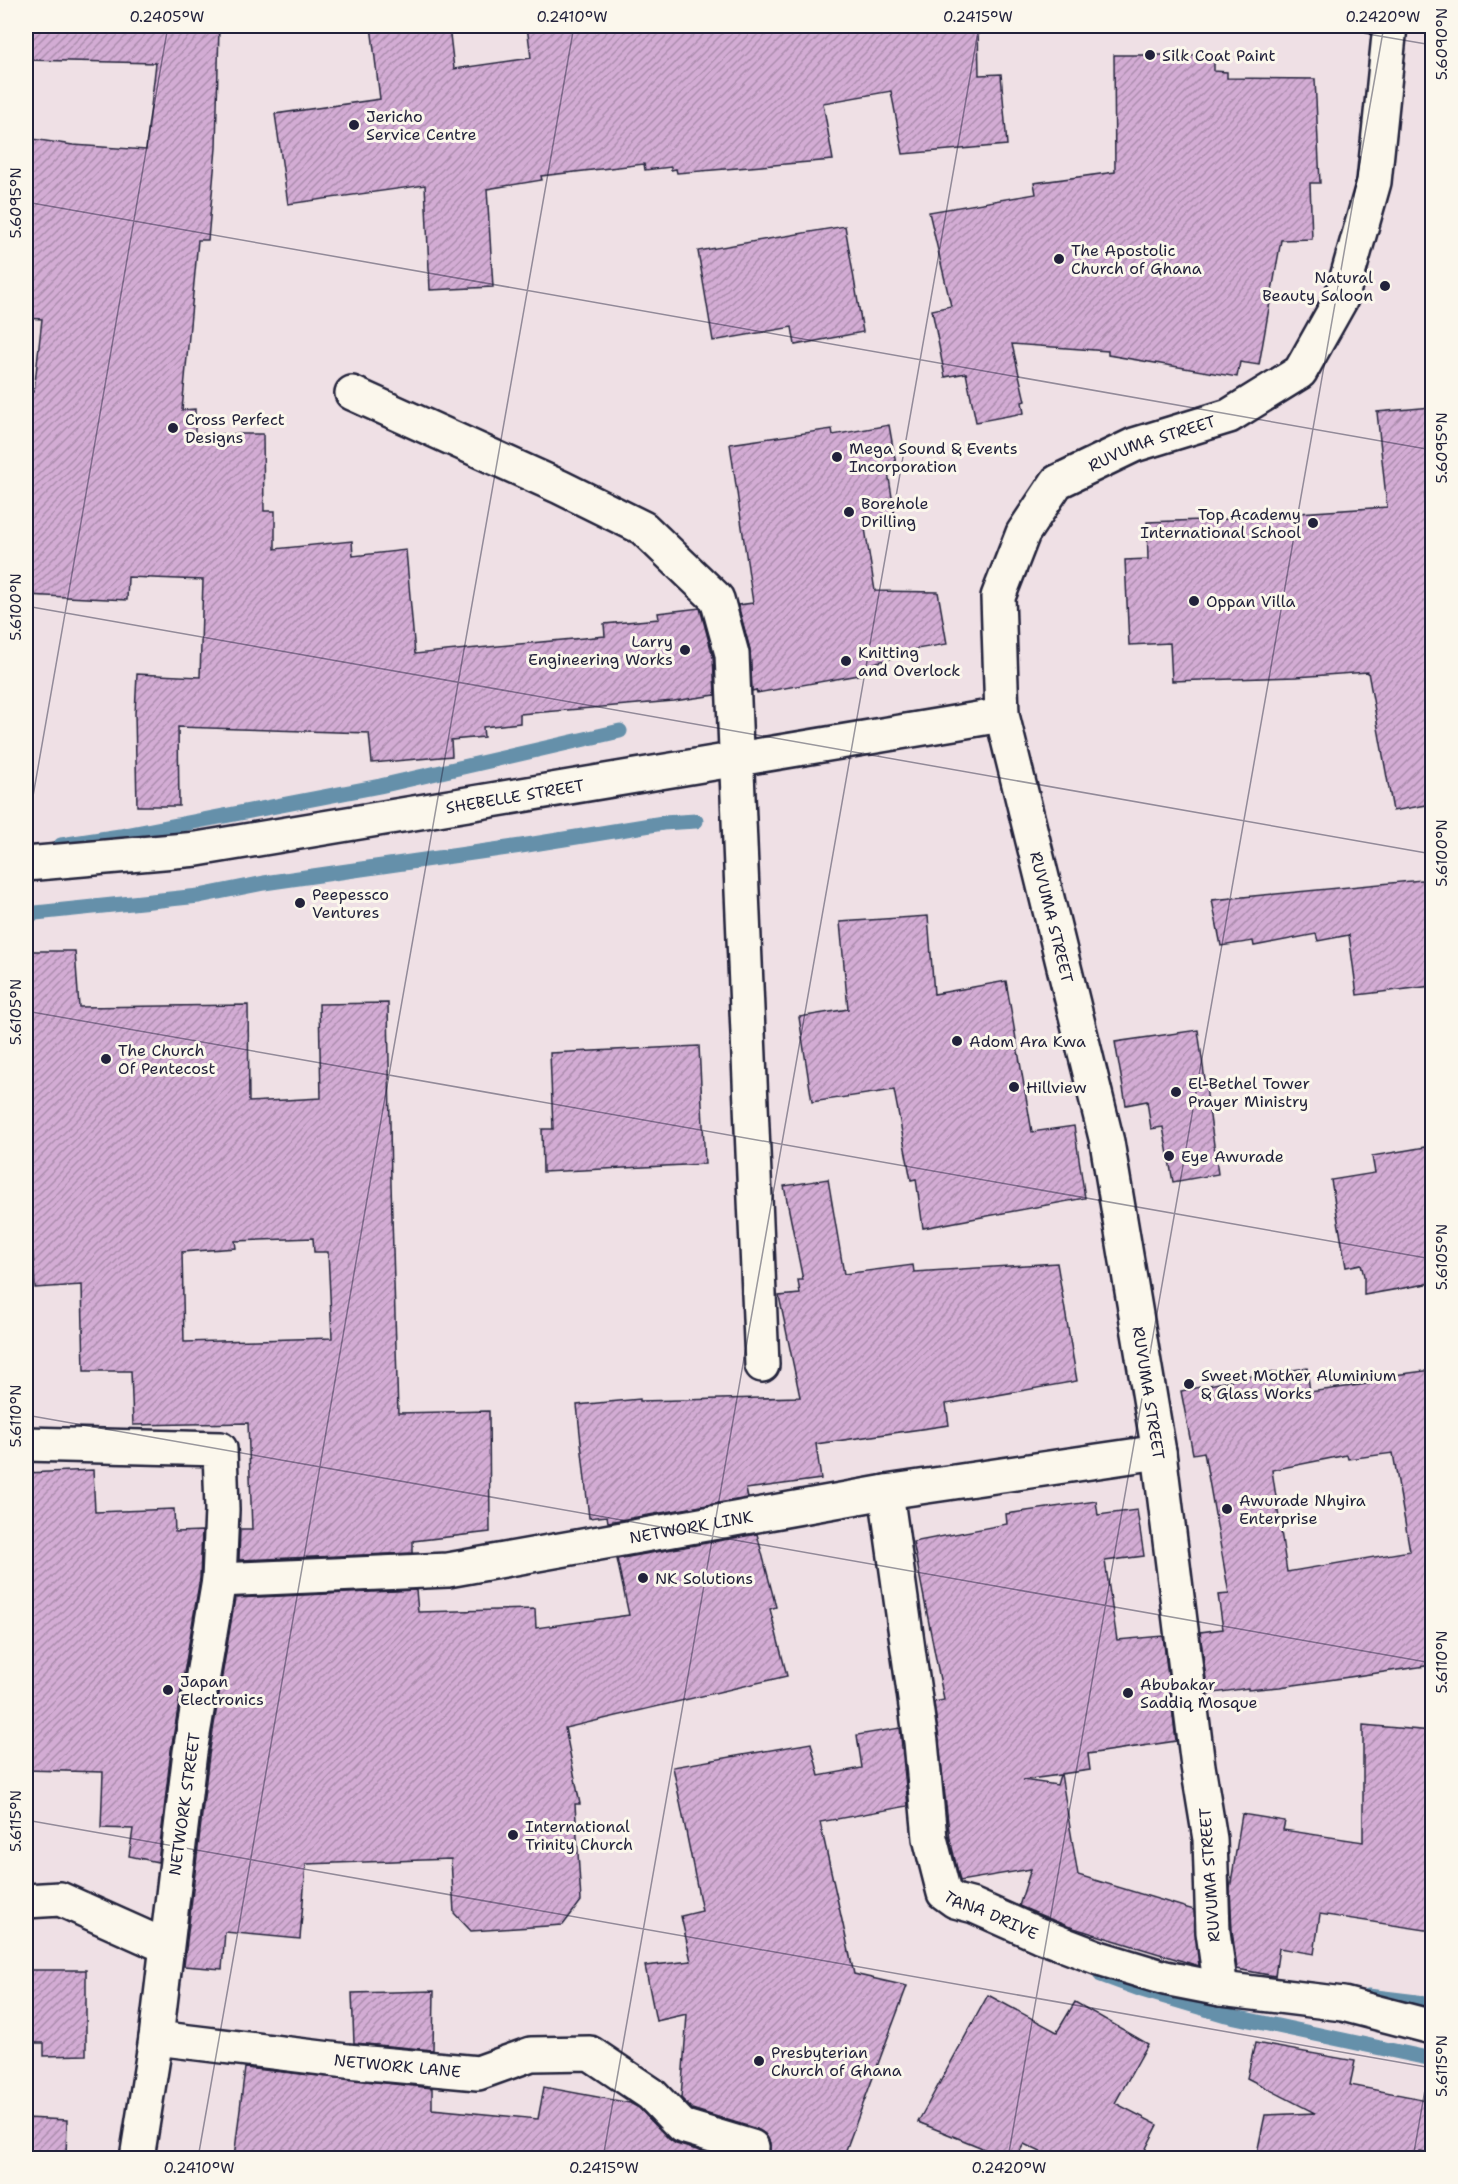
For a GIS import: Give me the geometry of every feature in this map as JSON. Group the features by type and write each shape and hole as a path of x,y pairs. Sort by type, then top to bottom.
{"street":[{"name":"RUVUMA STREET","path":"1221,1989 1213,1932 1210,1839 1198,1766 1159,1452 1107,1142 1002,715 998,597 1023,533 1057,482 1134,445 1229,416 1300,372 1341,299 1374,182 1390,26"},
{"path":"352,393 560,487 643,528 717,599 732,654 762,1365"},
{"name":"SHEBELLE STREET","path":"26,864 197,849 1002,715"},
{"name":"NETWORK STREET","path":"26,1444 220,1449 222,1510 219,1580 190,1752 165,1946 156,2038 137,2158"},
{"name":"NETWORK LINK","path":"219,1580 448,1570 886,1492 1159,1452"},
{"name":"TANA DRIVE","path":"886,1492 921,1742 930,1838 944,1893 956,1901 974,1906 1039,1935 1099,1958 1165,1978 1221,1989 1342,2004 1432,2027"},
{"path":"26,1901 60,1899 165,1946"},
{"name":"NETWORK LANE","path":"156,2038 347,2061 478,2073 531,2054 590,2053 651,2094 681,2126 752,2147"}],"building":[{"path":"26,26 219,26 216,148 208,240 198,240 182,410 195,409 195,434 263,434 264,511 275,511 275,549 352,541 353,556 406,550 415,654 605,636 604,624 659,619 658,613 700,608 713,657 715,695 674,701 520,714 520,723 483,727 484,737 451,740 452,756 372,763 369,733 178,727 179,806 137,806 135,714 137,674 200,677 203,580 128,577 127,600 26,595 26,391 34,392 42,319 26,318 26,138 73,145 146,150 156,63 26,60"},
{"path":"371,26 449,26 454,69 531,58 527,26 978,26 979,75 1001,74 1007,145 903,154 891,91 823,103 833,160 677,173 676,169 671,170 671,167 645,170 644,164 541,176 542,180 487,189 493,287 430,290 425,185 288,204 275,114 380,99"},
{"path":"1114,55 1214,55 1214,71 1227,72 1227,78 1315,79 1320,183 1310,183 1312,239 1281,240 1259,365 1240,362 1237,377 1108,355 1108,351 1012,344 1025,401 1022,402 1024,413 976,422 966,373 945,377 932,310 951,306 929,212 1036,194 1034,183 1115,172"},
{"path":"845,226 863,332 795,345 792,327 713,341 698,251"},
{"path":"1432,407 1432,492 1425,493 1432,591 1432,804 1393,811 1368,672 1172,681 1170,643 1129,645 1125,560 1148,559 1147,522 1284,517 1284,514 1387,507 1377,412"},
{"path":"889,425 897,470 888,472 895,516 864,522 875,591 938,592 947,644 904,651 905,655 874,663 876,672 757,693 756,690 752,691 750,649 738,605 753,603 730,444 832,429 833,435"},
{"path":"1432,879 1432,986 1357,995 1349,935 1318,941 1316,934 1254,946 1253,941 1221,946 1212,900"},
{"path":"928,916 934,994 1006,981 1032,1132 1074,1126 1085,1198 923,1228 916,1179 911,1180 894,1090 812,1102 799,1017 848,1009 840,922"},
{"path":"26,951 75,951 79,1007 248,1005 249,1102 321,1098 319,1004 388,1003 398,1413 489,1411 490,1532 413,1541 413,1553 239,1560 240,1529 252,1529 248,1423 133,1425 131,1371 84,1371 82,1285 35,1288 33,1254 26,1255","holes":["313,1238 314,1252 328,1252 332,1338 184,1342 182,1252 236,1248 235,1241"]},
{"path":"1198,1030 1218,1174 1173,1182 1163,1127 1151,1129 1147,1101 1126,1105 1115,1042"},
{"path":"699,1046 705,1164 543,1172 542,1129 553,1129 550,1053"},
{"path":"1432,1146 1432,1283 1364,1295 1364,1276 1361,1264 1346,1267 1331,1180 1375,1173 1372,1156"},
{"path":"828,1179 844,1274 913,1265 914,1272 1057,1263 1077,1381 946,1404 949,1425 816,1444 821,1479 746,1489 748,1498 608,1522 607,1516 589,1518 577,1405 640,1399 640,1401 800,1397 779,1296 800,1294 798,1280 803,1280 784,1186"},
{"path":"1307,1368 1310,1392 1388,1381 1387,1376 1432,1370 1432,1665 1280,1687 1248,1690 1248,1688 1208,1694 1200,1632 1223,1629 1218,1595 1229,1594 1204,1452 1193,1454 1181,1391 1261,1374","holes":["1393,1453 1410,1551 1287,1572 1272,1470 1347,1455 1348,1459"]},
{"path":"93,1470 95,1512 174,1509 175,1532 202,1531 200,1578 171,1750 158,1862 129,1856 133,1829 101,1828 103,1772 26,1770 26,1473"},
{"path":"1096,1501 1098,1515 1137,1510 1144,1556 1105,1561 1117,1640 1163,1636 1176,1741 1088,1754 1090,1770 1061,1774 1078,1875 1194,1910 1199,1966 1067,1926 1019,1906 1031,1869 960,1881 950,1839 934,1702 944,1700 913,1542 1007,1524 1006,1514","holes":["1060,1775 1057,1785 1023,1780"]},
{"path":"757,1534 776,1607 770,1609 787,1676 565,1728 580,1804 575,1804 581,1901 563,1925 471,1931 454,1913 451,1859 306,1864 300,1939 225,1932 222,1969 184,1966 209,1755 235,1598 416,1590 418,1612 535,1609 536,1628 629,1615 617,1559"},
{"path":"1363,1725 1432,1731 1432,1931 1320,1914 1314,1954 1279,1948 1275,1976 1237,1969 1230,1889 1242,1814 1285,1821 1283,1830 1363,1842"},
{"path":"900,1728 908,1806 820,1822 854,1974 907,1986 843,2158 766,2158 770,2152 770,2143 765,2134 757,2129 692,2109 681,2098 687,2014 656,2021 645,1966 691,1961 681,1916 702,1911 673,1767 811,1743 819,1776 862,1768 857,1735"},
{"path":"26,1970 86,1970 86,2055 44,2056 44,2043 26,2043"},
{"path":"434,1991 433,2050 354,2043 352,1993"},
{"path":"988,1995 1057,2032 1075,2002 1148,2044 1115,2103 1158,2125 1141,2158 1053,2158 1024,2144 1016,2158 999,2158 980,2147 918,2122"},
{"path":"1255,2043 1355,2061 1350,2085 1432,2101 1432,2154 1420,2152 1419,2158 1256,2158 1265,2115 1315,2113 1247,2078"},
{"path":"245,2068 432,2088 432,2109 538,2119 544,2087 630,2103 639,2108 676,2144 725,2158 234,2158"},
{"path":"26,2118 67,2120 66,2158 26,2158"}],"waterway":[{"path":"61,845 120,836 380,786 620,731"},
{"path":"26,914 199,896 264,883 663,823 696,821"},
{"path":"1101,1975 1226,2015 1432,2059"},
{"path":"1368,1996 1432,2006"}],"place":[{"name":"Silk Coat Paint","path":"1150,55"},
{"name":"Jericho Service Centre","path":"354,125"},
{"name":"The Apostolic Church of Ghana","path":"1059,259"},
{"name":"Natural Beauty Saloon","path":"1385,286"},
{"name":"Cross Perfect Designs","path":"173,428"},
{"name":"Mega Sound & Events Incorporation","path":"837,457"},
{"name":"Borehole Drilling","path":"849,512"},
{"name":"Top Academy International School","path":"1313,523"},
{"name":"Oppan Villa","path":"1194,601"},
{"name":"Larry Engineering Works","path":"685,650"},
{"name":"Knitting and Overlock","path":"846,661"},
{"name":"Peepessco Ventures","path":"300,903"},
{"name":"Adom Ara Kwa","path":"957,1041"},
{"name":"The Church Of Pentecost","path":"106,1059"},
{"name":"Hillview","path":"1014,1087"},
{"name":"El-Bethel Tower Prayer Ministry","path":"1176,1092"},
{"name":"Eye Awurade","path":"1169,1156"},
{"name":"Sweet Mother Aluminium & Glass Works","path":"1189,1384"},
{"name":"Awurade Nhyira Enterprise","path":"1227,1509"},
{"name":"NK Solutions","path":"643,1578"},
{"name":"Japan Electronics","path":"168,1690"},
{"name":"Abubakar Saddiq Mosque","path":"1128,1693"},
{"name":"International Trinity Church","path":"513,1835"},
{"name":"Presbyterian Church of Ghana","path":"759,2061"}]}
